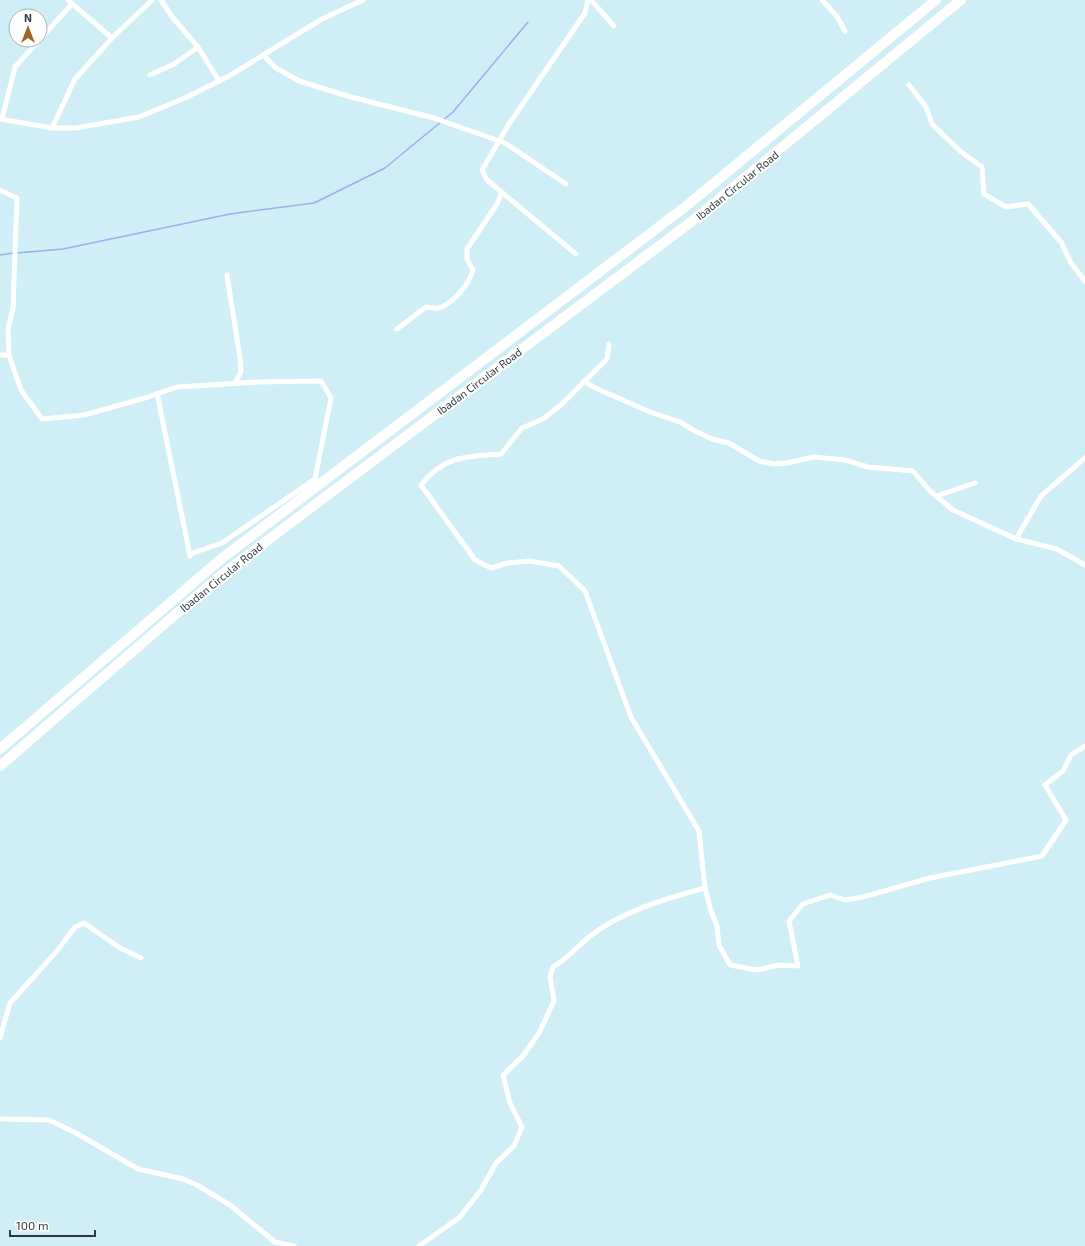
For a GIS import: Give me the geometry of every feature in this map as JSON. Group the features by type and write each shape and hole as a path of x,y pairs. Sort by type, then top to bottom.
{"highway":[{"name":"Ibadan Circular Road","path":"0,749 221,559 685,207 936,0"},
{"name":"Ibadan Circular Road","path":"0,766 220,576 691,222 961,0"}],"street":[{"path":"52,128 75,78 112,38 152,0"},
{"path":"161,0 173,18 198,47 219,81"},
{"path":"112,38 70,2 15,67 1,119 52,128 76,128 139,117 185,98 219,81 322,19 363,0"},
{"path":"576,254 487,180 482,170 509,124 584,13 590,0 614,26"},
{"path":"822,0 836,15 845,31"},
{"path":"150,75 174,64 198,47"},
{"path":"263,55 276,68 299,81 351,97 434,118 499,141 566,184"},
{"path":"909,85 926,107 932,124 960,150 982,167 984,194 1006,207 1028,204 1061,242 1071,263 1085,281"},
{"path":"0,190 17,198 12,308 8,330 9,355 21,390 42,419 84,415 146,398 157,394 177,387 321,381 331,398 315,479 222,543 190,555 157,394"},
{"path":"397,329 426,307 438,308 447,304 470,281 473,270 467,259 467,250 497,204 502,192"},
{"path":"227,275 240,358 240,372 235,384"},
{"path":"609,344 607,359 562,404 543,419 522,428 501,454 466,457 446,463 432,471 421,485 475,560 492,568 508,563 530,561 559,566 585,591 630,717 699,831 705,888 711,911 717,926 719,945 730,965 757,970 778,965 798,966 789,921 803,904 830,896 845,900 863,897 930,878 1042,856 1066,820 1045,785 1063,771 1071,755 1085,746"},
{"path":"0,355 9,355"},
{"path":"584,381 593,387 650,412 680,422 712,439 729,443 760,461 773,464 814,456 845,460 868,467 914,471 937,496 953,510 1016,539 1057,549 1085,565"},
{"path":"1016,539 1041,496 1085,458"},
{"path":"937,496 975,482"},
{"path":"419,1246 460,1217 481,1190 496,1164 514,1146 522,1127 510,1103 503,1075 523,1056 542,1027 554,1001 550,977 553,967 567,958 589,937 629,914 705,888"},
{"path":"0,1038 10,1003 57,951 75,927 84,923 120,948 141,958"},
{"path":"0,1119 49,1120 76,1133 138,1169 183,1179 197,1185 230,1205 275,1244 294,1246"}],"waterway":[{"path":"17,253 63,249 230,214 314,203 385,168 453,112 528,22"},
{"path":"0,255 13,253"}]}
